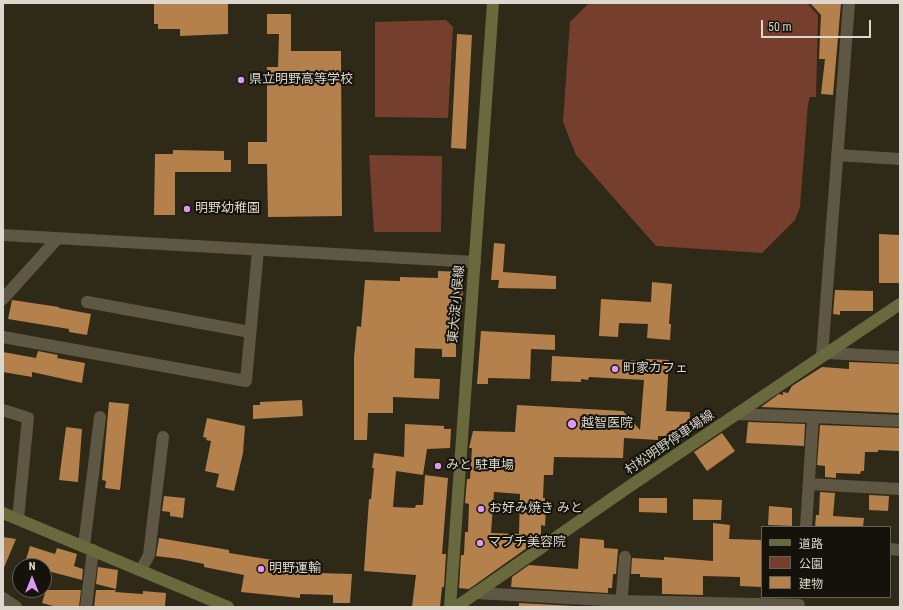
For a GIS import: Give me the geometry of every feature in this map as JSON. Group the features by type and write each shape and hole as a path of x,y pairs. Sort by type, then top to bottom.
{"main road":[{"name":"東大淀小俣線","path":"450,607 493,3"},
{"name":"村松明野停車場線","path":"456,607 900,304"},
{"path":"3,513 228,607"}],"street":[{"path":"849,3 837,155 824,355 900,357"},
{"path":"837,155 900,159"},
{"path":"3,236 475,262"},
{"path":"3,299 57,239"},
{"path":"3,337 246,382 258,250"},
{"path":"87,302 250,332"},
{"path":"3,410 28,418 18,519"},
{"path":"737,414 900,421"},
{"path":"86,607 88,548 100,418"},
{"path":"806,526 813,418"},
{"path":"141,570 149,555 163,437"},
{"path":"809,484 900,489"},
{"path":"621,604 625,557"},
{"path":"476,593 621,604 799,603"},
{"path":"3,598 16,607"}],"green space":[{"path":"589,3 807,3 818,15 816,97 810,97 808,104 800,207 795,220 762,253 656,246 576,155 563,122 570,22"},
{"path":"446,20 453,27 448,118 375,117 375,22"},
{"path":"369,155 442,156 441,232 374,232"}],"building":[{"path":"154,3 228,3 228,34 180,36 180,29 158,29 158,24 154,24"},
{"path":"810,3 841,3 833,95 821,94 825,59 819,59 821,15"},
{"path":"267,14 291,14 291,51 341,51 342,216 268,217 267,164 248,164 248,142 267,142 267,67 278,67 279,34 267,34"},
{"path":"457,34 472,35 466,149 451,148"},
{"path":"173,150 224,151 224,160 231,160 231,172 175,172 175,215 154,215 155,154 173,154"},
{"path":"879,234 900,235 900,283 879,283"},
{"path":"494,243 505,244 503,272 556,276 556,289 498,288 499,280 491,280"},
{"path":"438,271 463,272 462,316 456,316 456,357 442,357 442,349 415,348 414,378 440,379 439,399 393,397 393,413 368,413 367,440 354,440 354,357 357,326 361,327 365,280 400,281 400,277 438,278"},
{"path":"652,282 672,284 669,324 671,324 670,340 647,338 648,324 619,323 618,337 599,336 601,299 651,302"},
{"path":"835,290 873,291 873,311 840,311 840,315 833,314"},
{"path":"12,300 59,307 91,314 87,335 69,332 69,329 8,319"},
{"path":"481,331 555,335 555,350 531,349 530,379 488,378 488,384 477,384"},
{"path":"38,351 58,355 57,358 85,363 82,383 32,372 32,377 3,372 3,352 36,358"},
{"path":"552,356 646,361 646,359 669,360 666,411 690,412 689,432 669,431 669,436 658,436 658,440 624,438 623,458 554,457 553,475 544,475 543,498 545,498 544,509 546,509 545,526 541,525 541,538 469,589 459,588 461,555 464,555 465,532 468,532 469,504 465,503 467,479 470,479 472,448 469,448 473,431 515,432 517,405 623,411 640,430 644,380 589,377 588,380 581,379 581,382 551,381","holes":["494,492 520,494 519,534 491,533"]},
{"path":"849,362 900,364 900,413 761,407 779,394 783,395 783,392 788,393 792,386 822,367 849,369"},
{"path":"302,400 303,416 253,419 253,405 260,405 260,402"},
{"path":"109,402 129,404 120,490 105,488 106,481 102,480"},
{"path":"207,418 245,426 243,453 234,491 216,487 219,474 205,471 211,441 206,440 207,438 203,437"},
{"path":"748,422 805,424 804,446 746,443"},
{"path":"405,424 444,426 444,429 451,429 450,448 427,449 423,475 396,471 393,507 415,508 416,505 423,505 425,475 448,478 442,554 446,554 444,587 442,587 440,607 412,607 416,575 364,571 369,499 371,499 374,468 372,468 374,453 404,457"},
{"path":"820,425 900,428 899,451 878,450 878,452 865,452 864,471 861,471 860,474 836,473 836,478 825,477 825,466 817,465"},
{"path":"66,427 82,429 78,482 59,480"},
{"path":"722,433 735,451 707,471 694,452"},
{"path":"820,492 835,493 833,516 864,518 863,526 815,526 816,515 819,515"},
{"path":"869,495 889,496 888,511 869,510"},
{"path":"164,496 185,498 183,518 170,516 170,512 162,511"},
{"path":"639,498 667,498 667,513 639,512"},
{"path":"693,499 722,500 721,520 693,520"},
{"path":"769,506 792,508 792,526 768,525"},
{"path":"713,523 730,525 729,539 761,540 761,587 740,586 740,577 703,576 703,595 662,594 662,578 640,577 640,574 631,574 632,558 664,560 664,557 713,561"},
{"path":"3,537 16,539 3,570"},
{"path":"159,538 229,550 229,553 279,561 279,563 289,563 289,565 318,568 318,573 352,574 350,603 333,603 333,595 300,594 300,598 241,592 244,575 204,567 204,564 156,556"},
{"path":"580,538 604,540 604,548 618,549 616,574 613,574 612,588 608,588 608,593 511,587 512,577 529,565 578,569"},
{"path":"30,546 55,554 57,548 77,554 74,566 83,569 82,580 52,572 52,558 26,558"},
{"path":"98,567 118,570 116,589 96,584"},
{"path":"52,590 81,590 79,607 57,607 42,603 44,598 52,598"},
{"path":"96,590 116,590 115,592 143,594 143,591 166,593 165,607 94,607"},
{"path":"519,603 594,607 519,607"}],"place":[{"name":"県立明野高等学校","path":"241,80"},
{"name":"明野幼稚園","path":"187,209"},
{"name":"町家カフェ","path":"615,369"},
{"name":"越智医院","path":"572,424"},
{"name":"みと 駐車場","path":"438,466"},
{"name":"お好み焼き みと","path":"481,509"},
{"name":"マブチ美容院","path":"480,543"},
{"name":"明野運輸","path":"261,569"}]}
